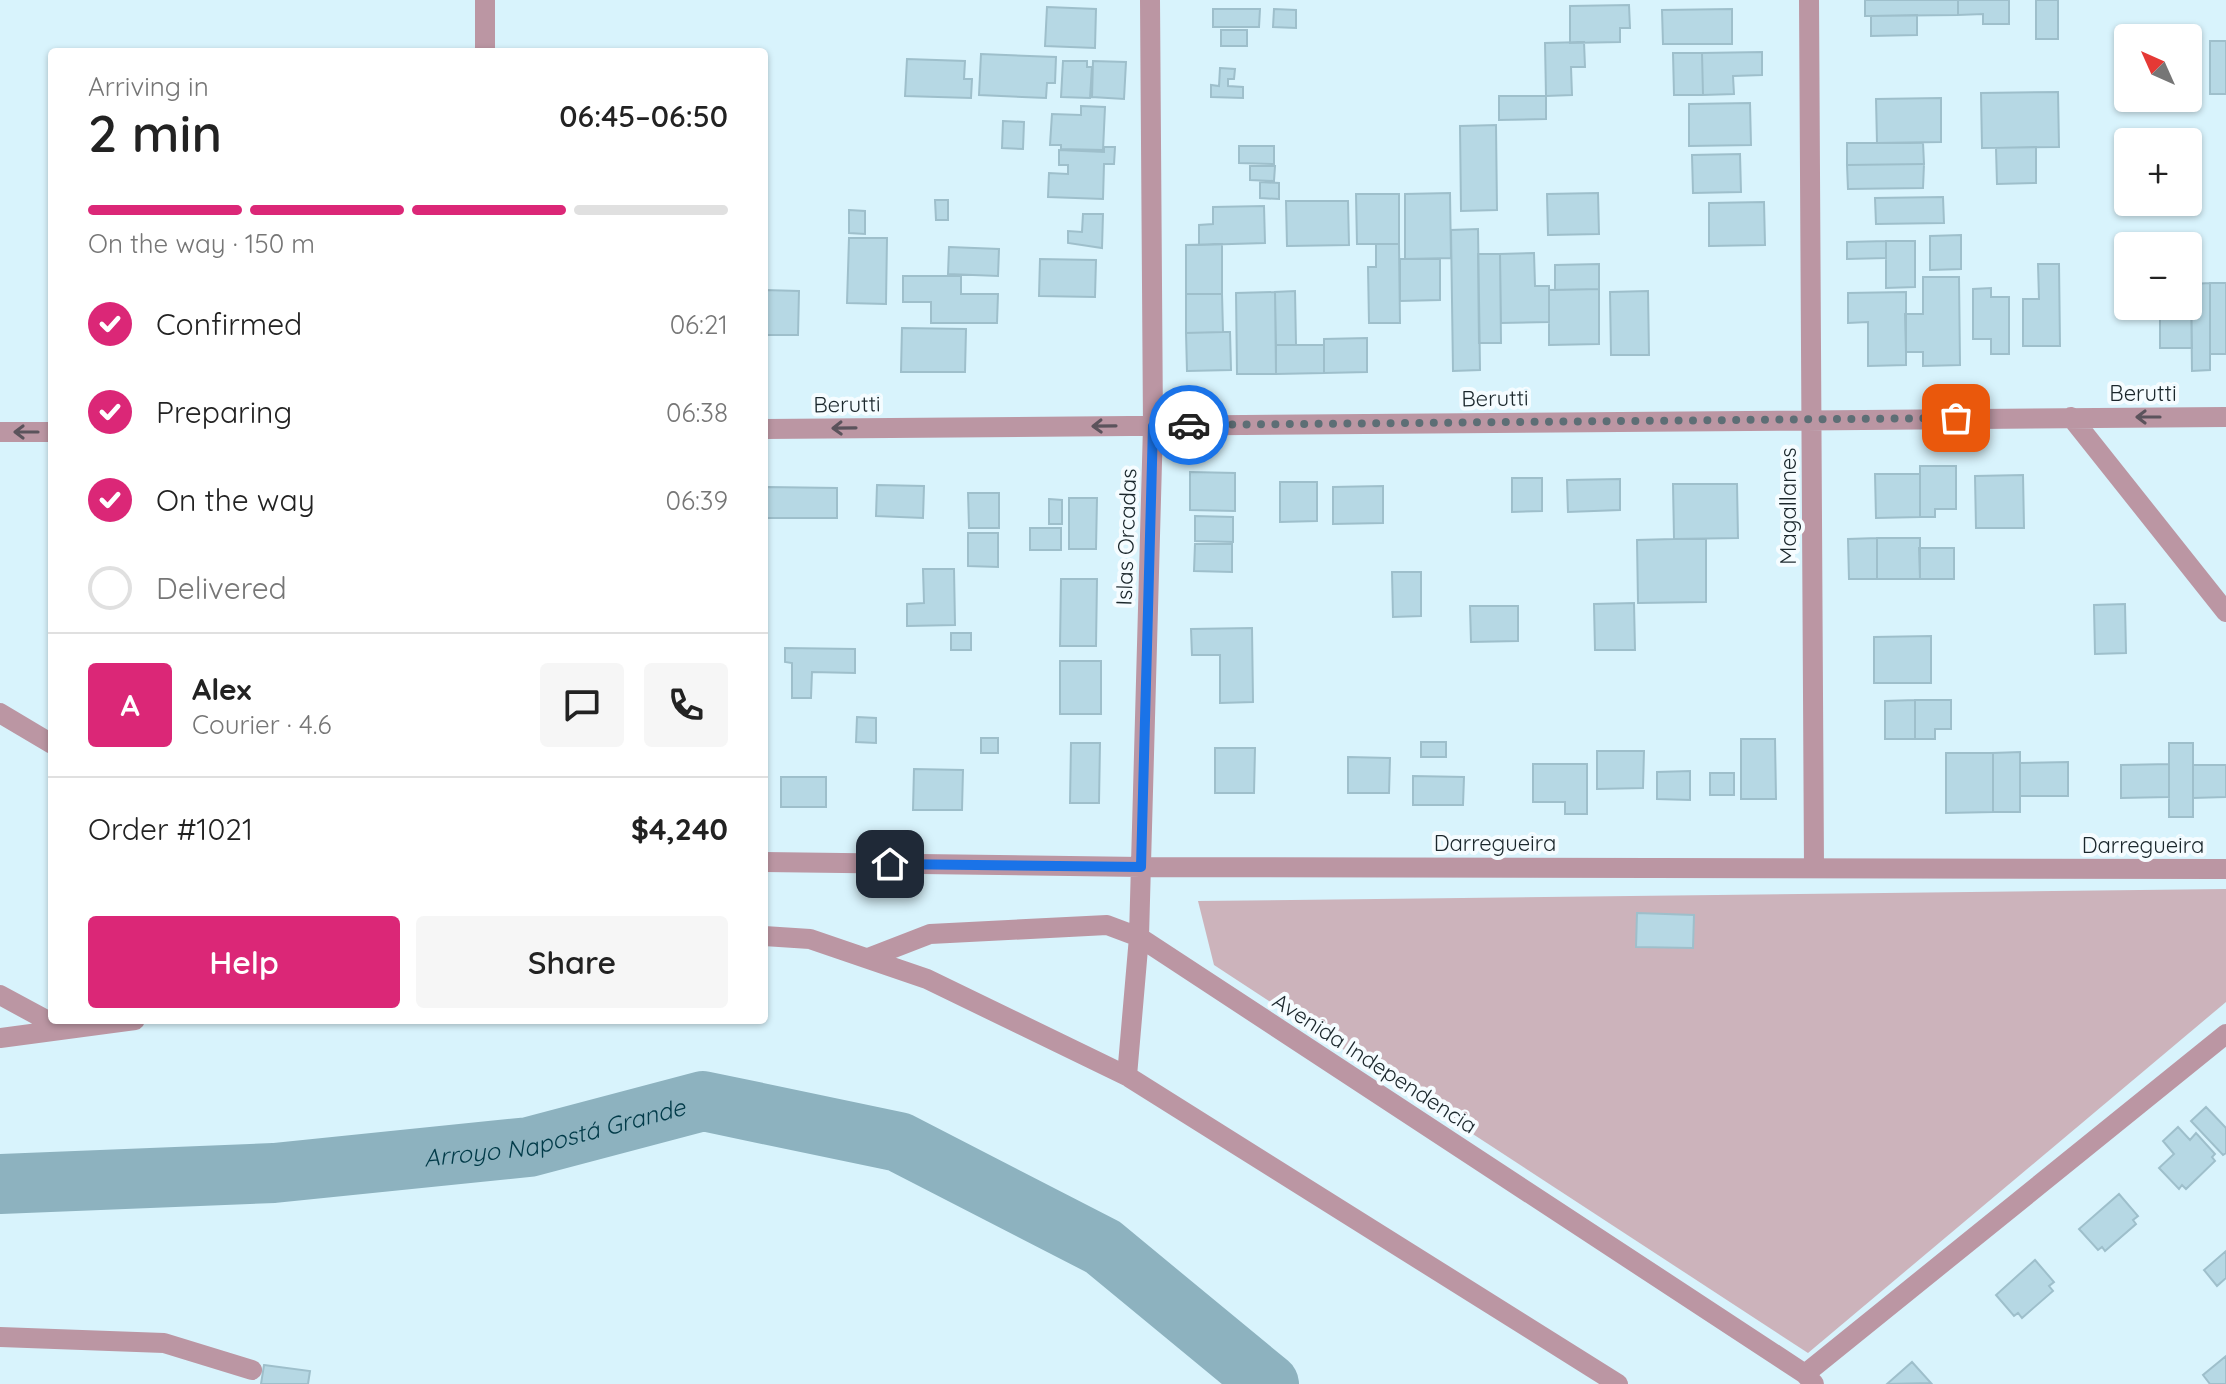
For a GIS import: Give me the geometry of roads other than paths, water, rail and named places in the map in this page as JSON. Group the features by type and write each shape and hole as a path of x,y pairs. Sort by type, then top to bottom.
{"street":[{"path":"485,0 485,48"},
{"name":"Islas Orcadas","path":"1127,1076 1139,937 1153,426 1150,0"},
{"name":"Magallanes","path":"1809,0 1814,868"},
{"path":"2071,417 2226,612"},
{"name":"Berutti","path":"768,429 2226,417"},
{"path":"0,432 48,432"},
{"path":"0,713 48,742"},
{"name":"Darregueira","path":"768,862 1141,867 2226,869"},
{"name":"Avenida Independencia","path":"868,958 930,934 1107,925 1139,937 1810,1379"},
{"path":"768,936 810,939 927,979 1127,1076 1618,1384"},
{"path":"0,995 48,1021"},
{"path":"54,1024 63,1029"},
{"path":"0,1038 103,1024"},
{"path":"1810,1379 2226,1034"},
{"path":"0,1337 164,1343 252,1370"}],"waterway":[{"name":"Arroyo Napostá Grande","path":"0,1184 274,1173 529,1147 703,1101 899,1142 1103,1247 1269,1384"}]}
